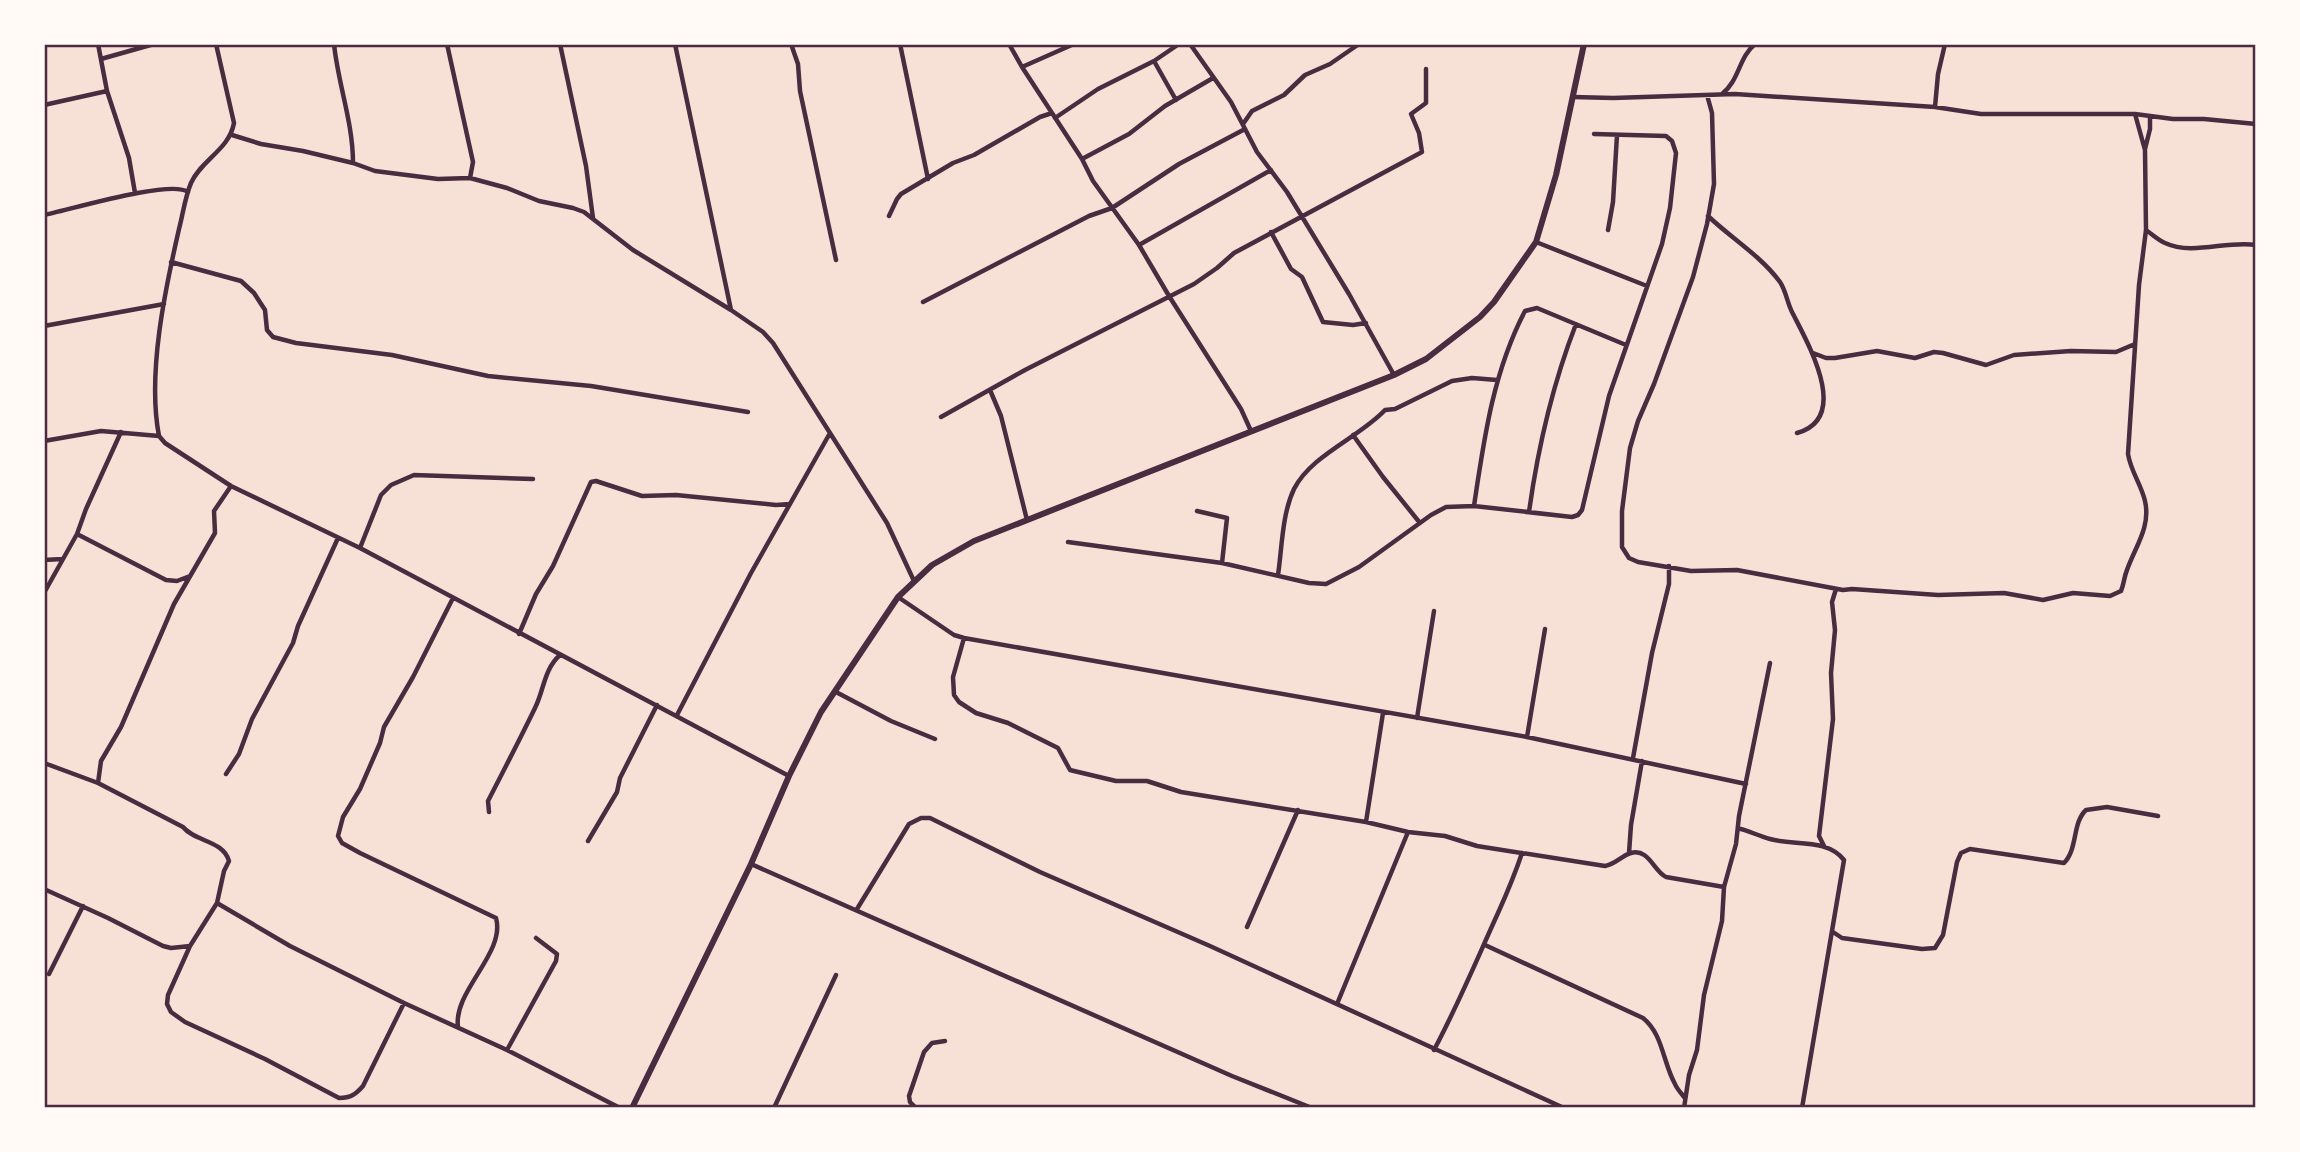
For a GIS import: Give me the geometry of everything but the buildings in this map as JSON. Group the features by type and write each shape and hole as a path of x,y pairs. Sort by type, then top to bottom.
{"main road":[{"path":"632,1108 751,864 789,776 821,712 898,597 944,556 974,541 1394,375 1426,359 1480,317 1494,302 1536,242 1556,175 1584,44"}],"street":[{"path":"98,44 107,91 129,158 135,193"},
{"path":"101,59 154,44"},
{"path":"216,44 234,123 232,135 197,174 188,192 171,262 157,354 159,436 165,443 230,486 360,548 789,776"},
{"path":"334,44 336,66 353,141 353,163"},
{"path":"447,44 473,162 470,178"},
{"path":"560,44 586,166 593,219"},
{"path":"675,44 731,310"},
{"path":"791,44 798,64 800,91 836,260"},
{"path":"900,44 928,179"},
{"path":"1009,44 1083,159 1093,181 1139,245 1168,296 1241,409 1252,432"},
{"path":"1022,67 1074,44"},
{"path":"889,216 901,194 953,163 975,155 1040,117 1053,116 1098,89 1154,61 1179,44"},
{"path":"1190,44 1231,102 1257,152 1302,216 1394,375"},
{"path":"923,302 1089,216 1112,208 1179,164 1244,127 1252,111 1284,95 1305,75 1330,64 1359,44"},
{"path":"1721,94 1731,86 1748,48 1755,44"},
{"path":"1935,107 1938,74 1945,44"},
{"path":"1154,61 1176,100"},
{"path":"941,417 1194,284 1234,253 1422,152 1419,133 1411,114 1426,103 1426,69"},
{"path":"1083,159 1129,134 1176,100 1213,78"},
{"path":"44,105 107,91"},
{"path":"1573,97 1721,94 1935,107 1997,114 2135,114 2256,124"},
{"path":"1707,95 1712,113 1714,184 1693,277 1630,448 1625,479 1622,539 1624,551 1629,558 1638,562 1690,570 1737,570 1836,589 1938,595 2004,593 2043,600 2073,593 2110,596 2121,591 2126,571 2145,526 2145,502 2132,472 2128,454 2139,285 2146,230 2145,150 2150,116"},
{"path":"2135,114 2145,150"},
{"path":"1068,542 1222,563 1309,583 1326,584 1359,567 1446,507 1474,506 1572,517 1578,515 1609,396 1662,244 1670,208 1675,146 1665,136 1594,134"},
{"path":"232,135 261,144 353,163 375,171 404,176 460,180 470,178 507,188 539,201 573,208 593,219 633,250 763,332 773,343 887,523 914,581"},
{"path":"1608,230 1613,202 1617,135"},
{"path":"1139,245 1271,170"},
{"path":"44,215 135,193 175,187 188,192"},
{"path":"1708,216 1757,258 1780,282 1813,353 1824,391 1822,406 1815,424 1810,429 1797,433"},
{"path":"2146,230 2166,244 2178,246 2240,243 2256,245"},
{"path":"1271,232 1291,269 1302,278 1323,322 1353,325 1366,323"},
{"path":"1536,242 1647,286"},
{"path":"171,262 242,281 265,310 267,330 273,337 296,343 393,355 488,376 591,386 748,412"},
{"path":"44,326 164,304"},
{"path":"1474,506 1486,427 1497,380 1515,330 1525,311 1537,308 1626,345"},
{"path":"1529,512 1543,425 1560,365 1576,324"},
{"path":"1813,353 1835,358 1877,351 1915,358 1934,352 1986,365 2014,355 2071,351 2116,352 2136,344"},
{"path":"1278,575 1288,508 1293,491 1306,474 1385,410 1395,409 1452,381 1472,378 1497,380"},
{"path":"990,390 1001,416 1027,520"},
{"path":"44,441 93,432 159,436"},
{"path":"44,593 77,534 121,432"},
{"path":"677,715 751,573 830,433"},
{"path":"1353,435 1382,477 1420,523"},
{"path":"360,548 381,495 391,485 414,475 533,479"},
{"path":"519,634 591,482 596,481 642,496 676,495 790,504"},
{"path":"98,783 98,767 116,737 174,604 215,533 214,511 230,486"},
{"path":"1197,511 1227,518 1222,563"},
{"path":"77,534 166,580 177,582 191,575"},
{"path":"226,774 239,754 252,719 293,643 298,626 338,538"},
{"path":"44,560 62,559"},
{"path":"1633,758 1669,584 1668,566"},
{"path":"1825,847 1819,836 1833,719 1831,673 1835,620 1832,602 1836,589"},
{"path":"898,597 954,635 964,638 1527,737 1746,784"},
{"path":"453,598 414,677 384,727 360,789 342,817 338,836 342,843 360,853 496,918 496,937 459,1010 458,1027"},
{"path":"1417,718 1434,611"},
{"path":"1527,737 1545,629"},
{"path":"964,638 953,677 954,695 959,702 976,713 1008,723 1058,748 1070,769 1116,781 1147,781 1181,792 1298,810 1408,832 1445,836 1477,846 1605,866 1612,865 1629,853 1636,853 1648,858 1660,875 1724,887"},
{"path":"489,812 488,801 536,705 546,674 560,655"},
{"path":"1684,1108 1697,1050 1704,995 1722,921 1724,887 1736,844 1770,663"},
{"path":"836,692 891,721 935,739"},
{"path":"588,841 617,792 620,778 657,704"},
{"path":"1366,822 1383,713"},
{"path":"1629,853 1642,760"},
{"path":"44,763 98,783 183,827 188,834 215,845 227,855 229,860 217,904 190,946 168,995 167,1004 171,1012 185,1022 339,1097 355,1094 363,1086 404,1003"},
{"path":"1833,932 1842,938 1922,950 1935,948 1943,935 1961,853 1969,849 2064,863 2070,855 2080,817 2086,810 2107,807 2158,816"},
{"path":"1247,927 1298,810"},
{"path":"857,909 909,824 921,818 930,818 1051,877 1564,1108"},
{"path":"1738,828 1771,839 1825,847 1839,854 1844,860 1802,1108"},
{"path":"1337,1004 1408,832"},
{"path":"1808,844 1819,836"},
{"path":"1434,1050 1485,946 1522,853"},
{"path":"751,864 1219,1070 1312,1108"},
{"path":"44,889 163,946 190,946"},
{"path":"217,904 290,946 404,1003 507,1050 620,1108"},
{"path":"49,974 83,906"},
{"path":"507,1050 557,957 536,938"},
{"path":"1485,946 1643,1018 1663,1049 1674,1082 1685,1098"},
{"path":"774,1108 836,975"},
{"path":"916,1108 910,1102 909,1096 924,1052 932,1043 945,1041"}]}
